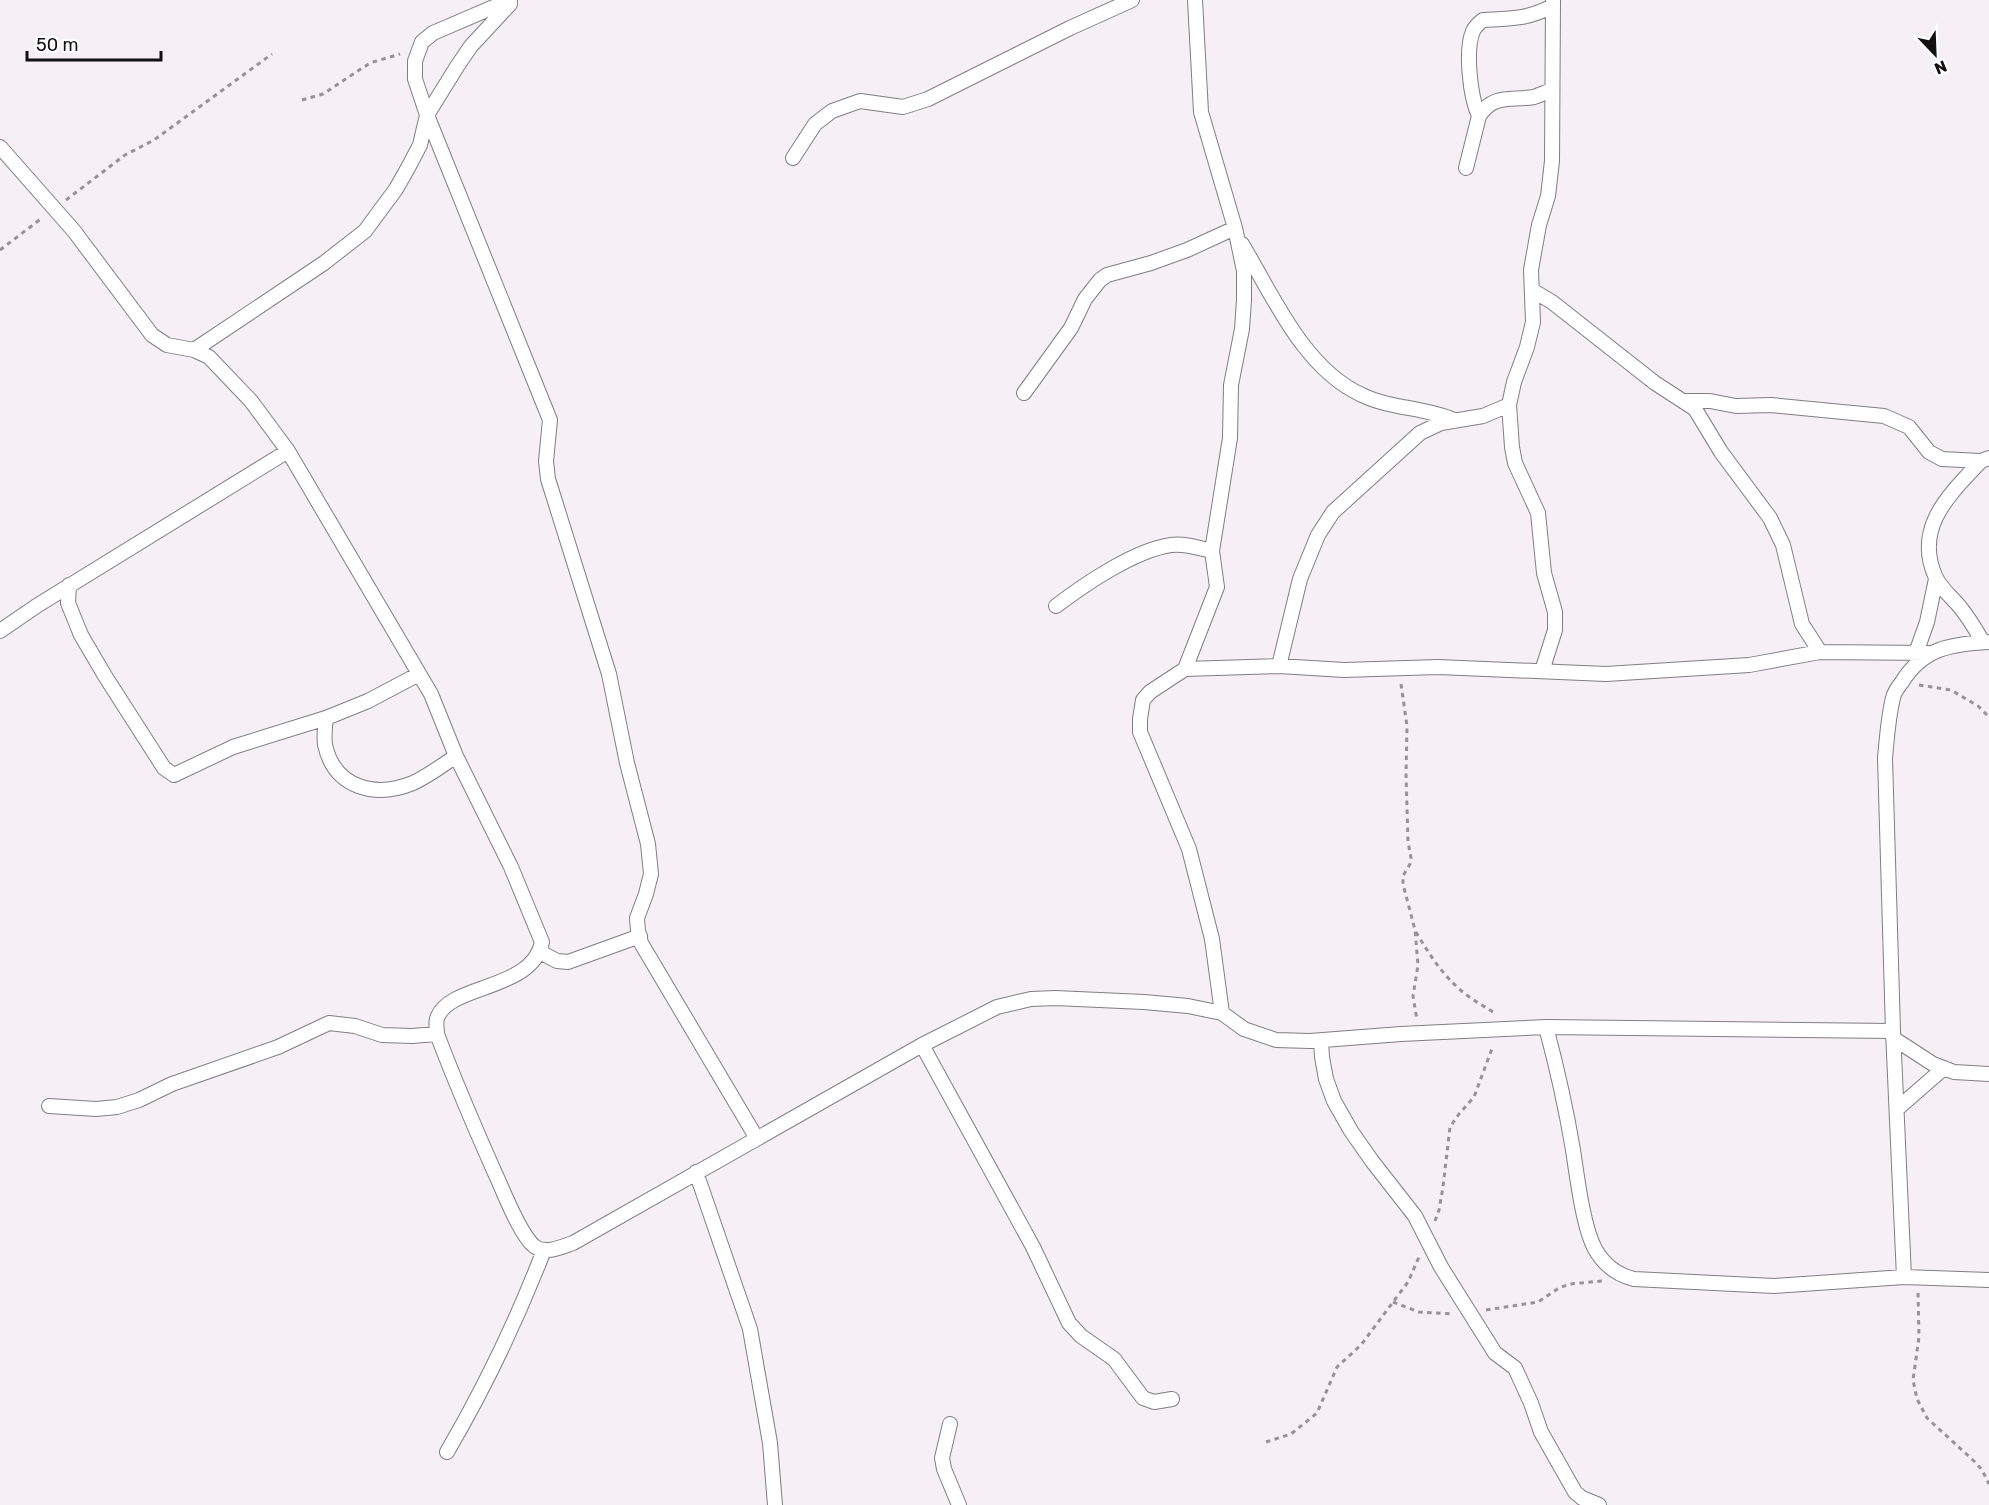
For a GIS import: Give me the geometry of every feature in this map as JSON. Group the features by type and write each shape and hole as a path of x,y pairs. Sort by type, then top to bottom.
{"street":[{"path":"512,0 433,33 422,42 417,53 415,79 427,115 550,420 546,461 548,479 609,674 627,763 648,844 651,874 637,918 642,943 756,1137"},
{"path":"194,350 324,263 365,231 396,189 415,156 427,115 471,46 512,0"},
{"path":"793,158 815,124 832,111 860,101 903,107 928,99 1132,0"},
{"path":"1185,669 1217,587 1212,550 1230,438 1231,385 1242,329 1244,272 1236,231 1202,112 1195,0"},
{"path":"1542,671 1555,630 1555,612 1544,573 1538,513 1515,463 1509,405 1533,322 1531,270 1539,225 1548,196 1552,161 1553,3"},
{"path":"1479,116 1470,90 1470,44 1473,29 1483,20 1533,16 1553,3"},
{"path":"1466,168 1479,116 1493,102 1536,96 1552,90"},
{"path":"0,147 74,231 152,336 167,345 194,350 209,357 251,401 288,452 431,694 456,756 516,877 542,942 540,952 517,974 451,1002 443,1008 436,1019 437,1034 508,1204 527,1239 535,1247 544,1250 555,1249 573,1243 756,1137 922,1045 997,1007 1031,999 1055,998 1188,1006 1222,1012 1244,1029 1276,1040 1321,1041 1419,1033 1546,1027 1893,1034 1933,1064 1954,1072 1989,1074"},
{"path":"1024,393 1071,328 1085,299 1100,280 1107,275 1151,263 1236,231"},
{"path":"1236,231 1304,347 1327,371 1361,395 1398,407 1440,414 1454,420"},
{"path":"1532,290 1552,302 1655,383 1695,409 1721,452 1770,518 1783,545 1802,624 1820,652"},
{"path":"1683,401 1771,405 1884,416 1909,427 1929,452 1942,459 1985,460"},
{"path":"1279,666 1300,579 1318,535 1333,512 1420,433 1432,426 1483,416 1509,405"},
{"path":"0,631 69,585 288,452"},
{"path":"1985,460 1942,504 1930,534 1929,548 1936,579 1986,642"},
{"path":"1056,606 1076,591 1149,550 1172,544 1212,550"},
{"path":"1911,1278 1893,1034 1885,758 1893,695 1922,653 1936,579"},
{"path":"69,585 68,603 81,635 105,676 170,774 178,775 233,747 326,718 368,701 419,674"},
{"path":"1222,1012 1212,939 1189,849 1140,732 1143,700 1150,692 1185,669 1279,666 1344,670 1438,667 1606,674 1749,665 1820,652 1922,653 1966,643 1986,642"},
{"path":"326,718 325,744 332,764 347,782 363,788 393,789 414,782 456,756"},
{"path":"540,952 557,961 568,963 640,936"},
{"path":"49,1106 96,1109 117,1107 140,1100 172,1084 278,1047 329,1023 355,1026 382,1035 437,1034"},
{"path":"1546,1027 1563,1091 1584,1215 1595,1249 1608,1266 1621,1276 1634,1279 1774,1286 1911,1278 1989,1280"},
{"path":"1321,1041 1326,1079 1334,1101 1351,1131 1415,1216 1441,1267 1494,1353 1515,1368 1541,1432 1575,1492 1582,1498 1599,1505"},
{"path":"922,1045 1033,1247 1069,1323 1081,1336 1114,1359 1143,1398 1154,1402 1172,1399"},
{"path":"1897,1109 1944,1068"},
{"path":"696,1172 750,1329 770,1443 776,1505"},
{"path":"447,1452 473,1407 509,1335 544,1250"},
{"path":"950,1424 942,1458 944,1469 959,1505"}],"path":[{"path":"302,100 322,94 370,63 398,55 417,53"},
{"path":"0,250 125,155 154,140 272,54"},
{"path":"1400,668 1407,726 1407,817 1411,858 1403,876 1403,884 1415,930 1418,965 1413,996 1419,1033"},
{"path":"1904,678 1920,685 1951,690 1978,706 1989,717"},
{"path":"1415,930 1432,958 1456,986 1518,1028"},
{"path":"1266,1442 1291,1434 1317,1413 1337,1367 1361,1345 1408,1282 1439,1210 1450,1127 1474,1097 1499,1030"},
{"path":"1393,1302 1419,1312 1450,1314 1469,1312 1538,1302 1559,1288 1570,1284 1592,1283 1621,1276"},
{"path":"1911,1278 1919,1337 1913,1380 1917,1400 1927,1418 1975,1462 1989,1484"}]}
